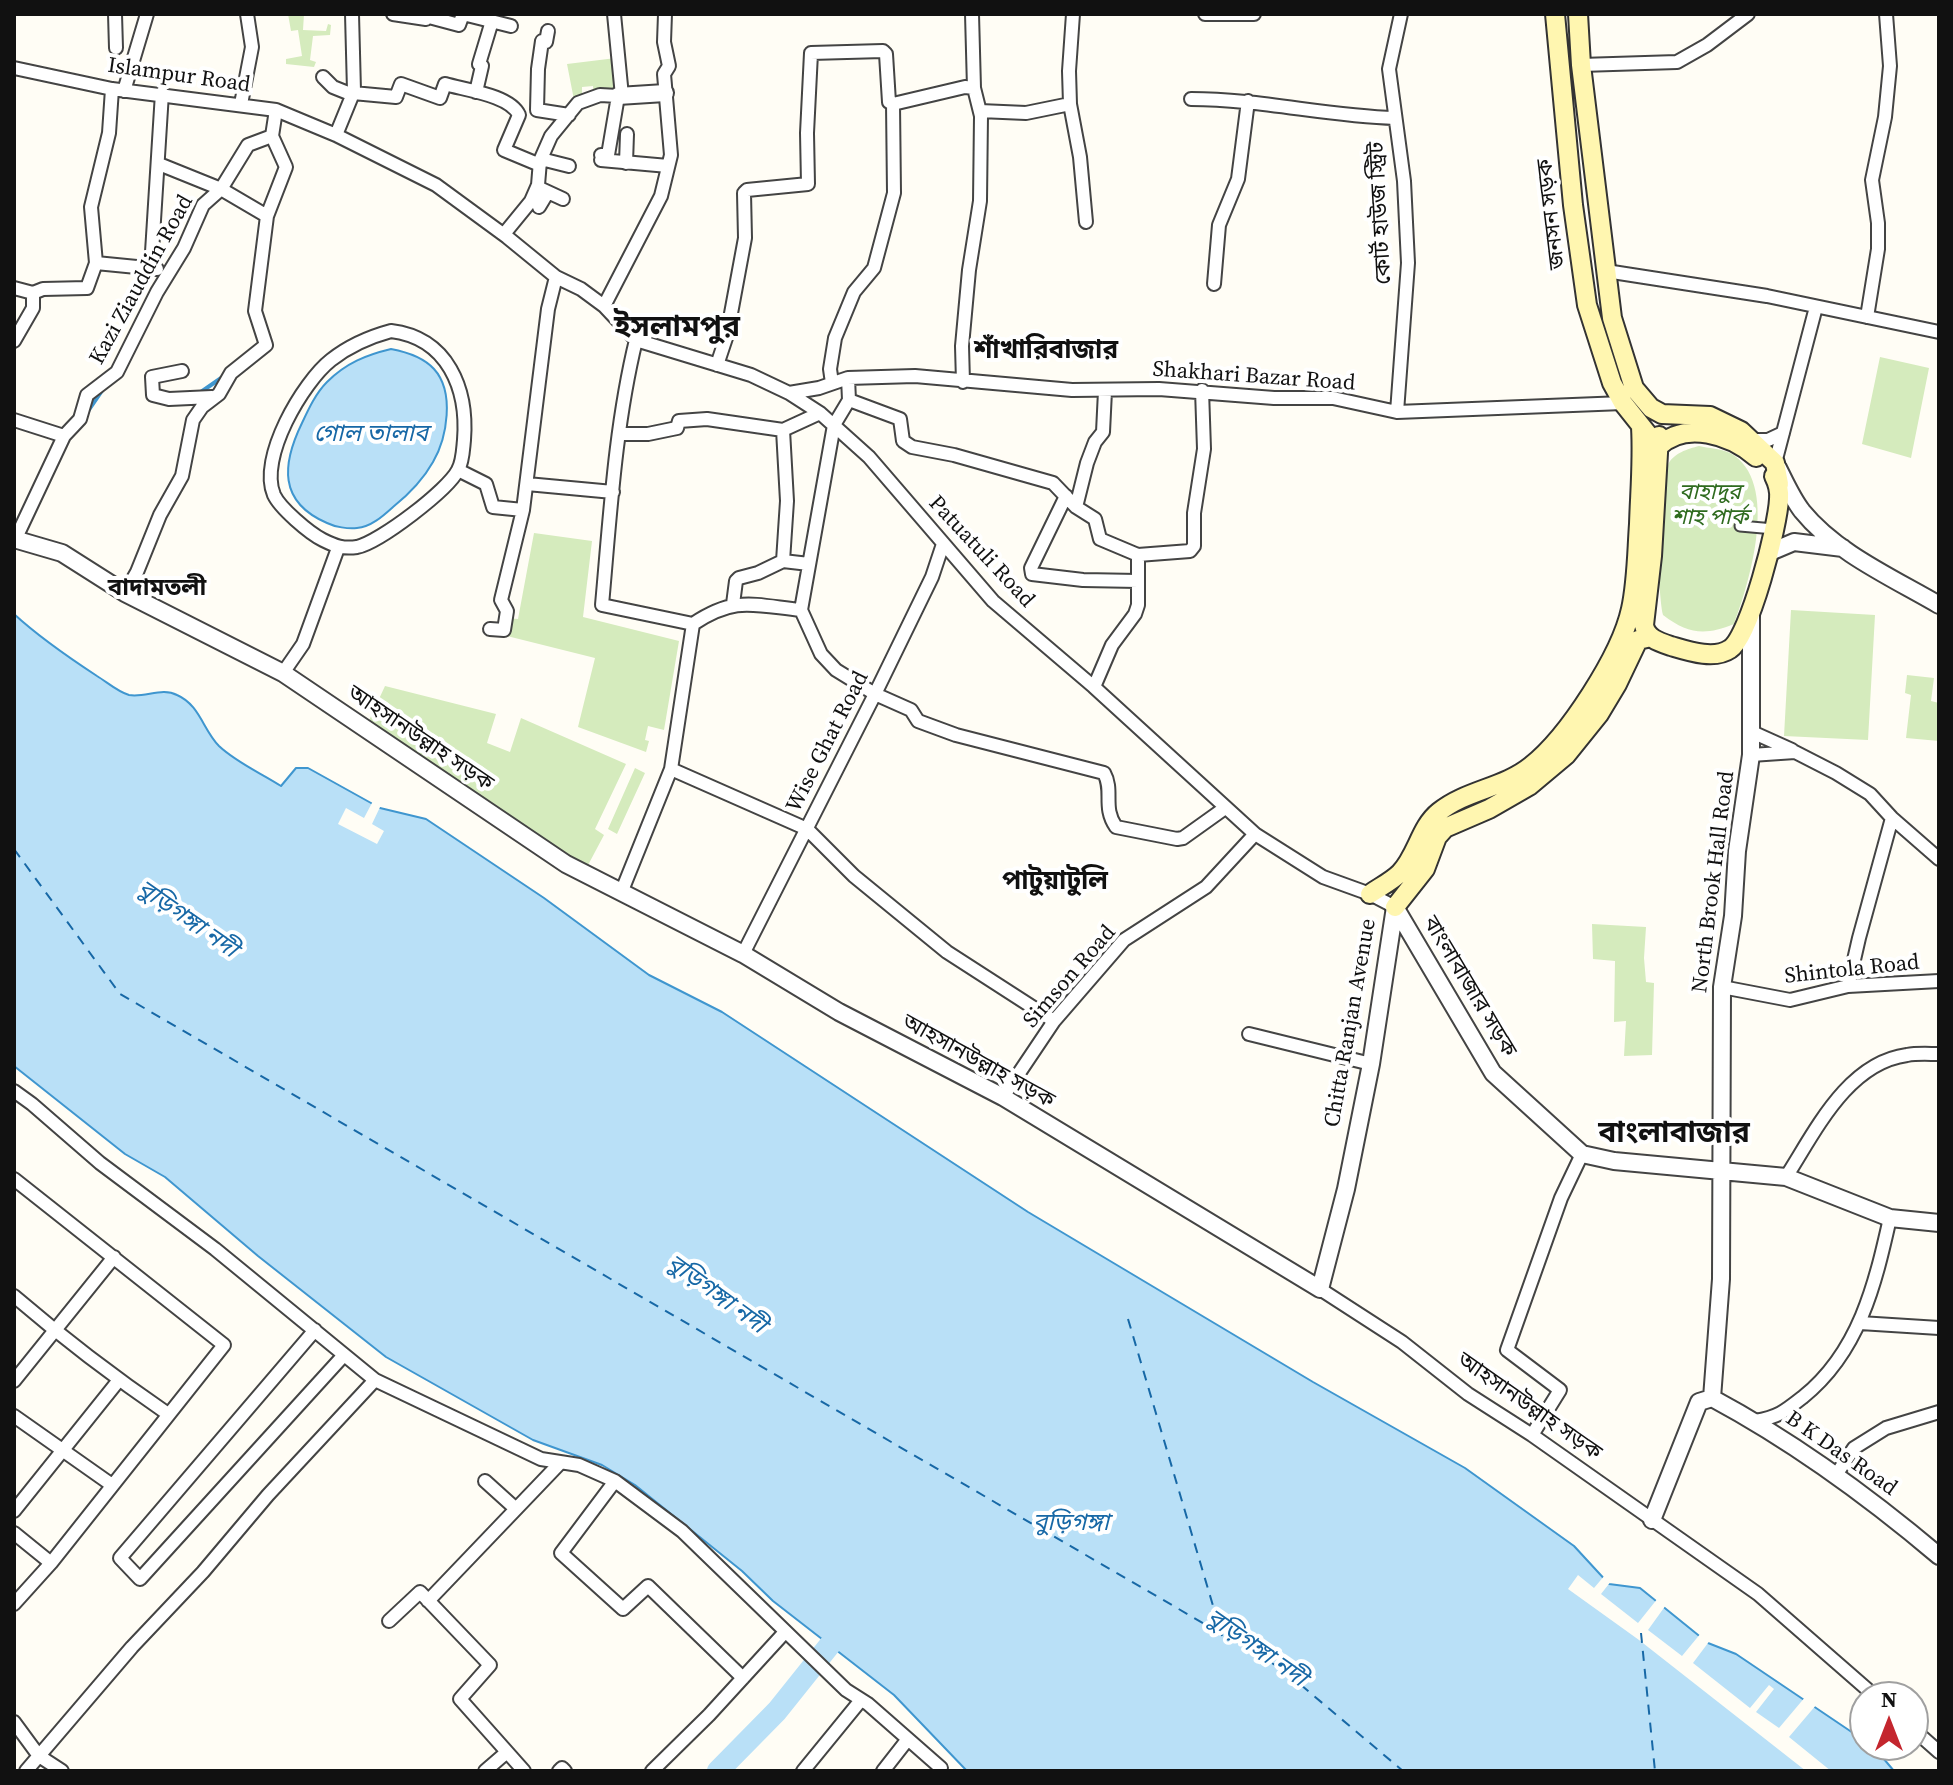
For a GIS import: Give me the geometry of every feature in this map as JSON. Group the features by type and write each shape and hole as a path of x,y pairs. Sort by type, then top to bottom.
{"main road":[{"path":"1556,23 1578,22 1612,318 1634,388 1632,401 1641,427 1658,447 1676,435 1720,435 1750,452 1779,484"},
{"name":"জনসন সড়ক","path":"1556,23 1573,205 1587,305 1598,346 1632,401"},
{"path":"1632,401 1662,414 1710,416 1724,421 1753,440 1775,463 1779,484 1774,529 1751,614 1740,641 1728,651 1709,654 1691,652 1641,628"},
{"name":"Chitta Ranjan Avenue","path":"1395,907 1425,869 1437,837 1445,828 1489,809 1529,786 1566,755 1599,714 1617,684 1641,628 1652,556 1658,447 1661,427 1670,414"},
{"name":"Chitta Ranjan Avenue","path":"1641,427 1635,579 1641,628"},
{"name":"Chitta Ranjan Avenue","path":"1370,894 1400,873 1424,831 1439,812 1460,799 1507,781 1540,758 1589,696 1619,642 1641,628"}],"street":[{"name":"Islampur Road","path":"115,14 116,48"},
{"path":"14,288 33,293 43,289 87,288 96,263 91,207 118,90 147,14"},
{"path":"241,104 252,47 247,14"},
{"path":"336,135 353,94 352,14"},
{"path":"393,14 421,20 430,15 459,25 463,14 511,26"},
{"path":"614,14 620,96 608,155 601,157 626,163 668,166"},
{"path":"604,306 661,196 671,155 664,74 669,66 664,42 665,14"},
{"path":"963,382 962,346 969,270 980,201 980,111 974,88 972,14"},
{"path":"1074,14 1069,71 1070,104 1080,157 1086,222"},
{"path":"1205,14 1254,14"},
{"name":"কোর্ট হাউজ স্ট্রিট","path":"1397,412 1408,263 1404,181 1389,69 1401,14"},
{"path":"1581,65 1677,62 1707,45 1748,14"},
{"path":"1867,317 1878,249 1872,180 1885,117 1890,66 1886,14"},
{"path":"476,92 482,66 479,64 492,21"},
{"path":"548,31 546,42 541,43 537,110 569,115"},
{"path":"717,365 727,335 745,238 744,193 747,190 808,184 811,53 885,52 889,102 893,104 894,193 874,268 854,292 835,338 830,369 832,383"},
{"name":"Islampur Road","path":"14,68 118,90 162,93 276,110 336,135 436,185 504,234 556,277 581,289 604,306"},
{"path":"323,77 333,87 353,94 396,97 401,84 440,98 445,84 507,101 518,109 516,127 504,150 540,162 569,166"},
{"path":"893,104 965,87 974,88"},
{"path":"151,268 162,93"},
{"path":"539,207 542,189 540,162 551,136 583,99 596,99 600,95 665,93"},
{"path":"1191,99 1248,101 1349,117 1395,118"},
{"path":"1214,284 1219,225 1238,179 1248,101"},
{"path":"980,111 1026,113 1070,104"},
{"path":"182,371 152,377 153,395 169,399 219,394 231,373 266,345 255,311 267,216 286,167 272,136 276,110"},
{"path":"626,163 627,134"},
{"name":"Kazi Ziauddin Road","path":"15,539 64,436 80,419 87,395 117,372 168,272 184,248 203,205 221,189 248,145 272,136"},
{"path":"159,164 221,189 267,216"},
{"path":"504,234 542,189"},
{"path":"542,189 563,199"},
{"path":"96,263 168,272"},
{"path":"1606,271 1767,296 1939,332"},
{"path":"490,629 504,630 507,611 501,600 523,510 548,309 556,277"},
{"path":"14,341 33,308 33,293"},
{"name":"Patuatuli Road","path":"604,306 636,340 751,375 789,393 820,413 869,457 993,601 1094,687 1255,834 1323,877 1395,907"},
{"path":"1816,307 1775,463 1803,512 1844,548 1939,605"},
{"path":"391,331 406,333 425,342 443,358 456,377 463,396 464,433 458,470 393,529 359,546 338,548 317,537 292,516 274,495 271,476 276,448 299,398 329,362 370,336 391,331"},
{"path":"636,340 620,434 602,605 693,624 711,612 733,604 801,610"},
{"name":"Shakhari Bazar Road","path":"789,393 848,378 915,376 1105,391 1202,390 1274,398 1333,398 1397,412 1597,406 1632,401"},
{"path":"848,378 849,400 834,425 801,610 821,654 836,670 875,694 911,710 918,721 956,735 1104,773 1110,818 1116,827 1126,831 1183,838 1225,808"},
{"path":"849,400 900,419 903,441 912,447 954,455 1053,483 1076,507 1095,519 1100,539 1138,555 1190,551 1194,546 1194,513 1204,449 1202,390"},
{"path":"1076,507 1087,463 1095,442 1103,432 1105,391"},
{"path":"125,593 160,515 182,476 193,420 212,397"},
{"path":"1597,406 1641,427"},
{"path":"620,434 648,434 677,428 679,421 707,419 783,430 820,413"},
{"path":"14,420 64,436"},
{"path":"783,430 787,501 783,561"},
{"path":"1753,440 1768,440 1783,433"},
{"path":"458,470 486,484 493,507 523,510"},
{"path":"527,484 613,492"},
{"path":"1066,496 1031,568 1032,574 1083,580 1138,581"},
{"path":"1740,526 1774,529"},
{"name":"আহসানউল্লাহ সড়ক","path":"15,539 62,553 125,593 283,673 566,864 743,954 839,1012 1003,1097 1320,1289 1402,1342 1468,1394 1532,1435 1758,1594 1858,1681"},
{"path":"1768,553 1794,542 1844,548"},
{"name":"Wise Ghat Road","path":"743,954 875,694 932,577 943,544"},
{"path":"283,673 303,644 338,548"},
{"path":"1094,687 1112,645 1138,605 1138,555"},
{"path":"733,604 737,579 783,561 809,564"},
{"name":"North Brook Hall Road","path":"1712,1398 1721,1279 1722,987 1751,755 1751,614"},
{"path":"621,893 671,769 693,624"},
{"path":"1752,732 1870,794 1939,859"},
{"path":"1751,755 1795,752"},
{"path":"671,769 807,829 863,884 947,952 1054,1021"},
{"path":"1848,986 1892,818"},
{"name":"Simson Road","path":"1003,1097 1054,1021 1124,940 1206,887 1255,834"},
{"name":"Chitta Ranjan Avenue","path":"1320,1289 1346,1189 1371,1064 1395,907"},
{"name":"বাংলাবাজার সড়ক","path":"1395,907 1493,1073 1582,1154"},
{"name":"Shintola Road","path":"1722,987 1790,1000 1848,986 1939,981"},
{"path":"1249,1034 1371,1064"},
{"path":"1786,1177 1837,1099 1856,1080 1879,1064 1905,1055 1939,1054"},
{"path":"14,1091 100,1163 215,1249 375,1380 541,1459 579,1465 615,1481 682,1531 846,1690 941,1768"},
{"path":"1532,1435 1560,1390 1507,1350 1561,1198 1582,1154 1614,1161 1786,1177 1890,1218 1939,1223"},
{"path":"14,1179 224,1345 51,1563 16,1598"},
{"path":"1755,1421 1777,1417 1815,1388 1847,1349 1869,1300 1890,1218"},
{"path":"14,1381 114,1257"},
{"path":"14,1296 55,1331 168,1414"},
{"path":"1860,1323 1939,1328"},
{"path":"315,1330 120,1558 140,1579 344,1355"},
{"path":"14,1511 119,1380"},
{"path":"26,1771 132,1647 375,1380"},
{"path":"1652,1520 1699,1402 1712,1398"},
{"name":"B K Das Road","path":"1712,1398 1755,1421 1836,1475 1939,1556"},
{"path":"1836,1475 1854,1448 1886,1428 1939,1412"},
{"path":"14,1416 112,1485"},
{"path":"428,1601 561,1462"},
{"path":"485,1481 516,1509"},
{"path":"615,1481 561,1553 623,1609 648,1586 743,1678"},
{"path":"14,1533 51,1563"},
{"path":"389,1621 420,1592 490,1665 460,1699 524,1771"},
{"path":"652,1771 785,1632"},
{"path":"803,1771 861,1700"},
{"path":"14,1722 39,1756 62,1771"},
{"path":"883,1771 908,1739"},
{"path":"485,1771 507,1752"}],"green space":[{"path":"288,14 304,14 303,30 326,31 328,24 331,25 330,35 313,36 310,60 316,62 314,67 286,64 286,59 302,56 298,30 291,31"},
{"path":"616,58 620,94 594,97 593,86 582,87 582,98 575,105 567,64"},
{"path":"1880,357 1929,368 1911,458 1862,444"},
{"name":"বাহাদুর শাহ পার্ক","path":"1699,446 1730,453 1745,467 1754,486 1758,509 1753,560 1734,624 1705,631 1681,626 1663,615 1659,561 1661,496 1668,465 1677,455"},
{"path":"534,533 592,541 583,617 679,641 664,730 648,726 646,752 578,727 595,658 503,635 507,618 518,619"},
{"path":"1791,610 1875,615 1868,740 1784,736"},
{"path":"1907,675 1934,678 1931,701 1939,703 1939,741 1906,738 1911,695 1905,693"},
{"path":"385,686 496,714 487,743 510,752 521,718 626,764 595,829 604,835 587,867 366,727"},
{"path":"635,768 645,773 617,834 608,829"},
{"path":"1592,924 1646,927 1646,982 1654,983 1652,1055 1624,1056 1626,1021 1614,1022 1615,961 1593,959"}],"water":[{"name":"গোল তালাব","path":"391,349 425,361 441,379 447,402 442,441 433,462 420,480 381,517 362,527 334,526 311,514 292,493 288,467 295,438 313,401 327,382 357,361"},
{"name":"বুড়িগঙ্গা","path":"14,614 54,647 121,692 135,696 165,692 185,699 219,746 281,786 296,768 308,768 380,808 426,819 544,898 649,975 722,1012 1028,1212 1313,1382 1465,1468 1574,1546 1609,1584 1640,1588 1708,1643 1736,1654 1849,1730 1849,1761 1886,1761 1894,1771 967,1771 894,1695 773,1601 742,1571 635,1485 602,1465 533,1440 386,1357 258,1256 165,1177 125,1154 14,1066"}],"pier":[{"path":"373,801 381,805 372,824 384,831 377,844 338,824 346,808 364,818"},
{"path":"1578,1575 1594,1588 1605,1575 1612,1580 1601,1594 1638,1623 1658,1598 1666,1605 1648,1630 1682,1656 1701,1633 1711,1639 1693,1663 1750,1708 1769,1685 1774,1689 1756,1712 1779,1728 1806,1696 1817,1704 1789,1737 1831,1771 1806,1771 1639,1640 1568,1589"}],"waterway":[{"path":"198,394 224,376"},
{"path":"88,411 103,389"},
{"path":"718,1771 777,1711 849,1621"}],"ferry route":[{"path":"14,849 120,994 1282,1669 1403,1771"},
{"path":"1128,1319 1222,1636"},
{"path":"1641,1633 1655,1771"}],"district":[{"name":"ইসলামপুর","path":"677,328"},
{"name":"শাঁখারিবাজার","path":"1046,351"},
{"name":"বাদামতলী","path":"157,589"},
{"name":"পাটুয়াটুলি","path":"1055,882"},
{"name":"বাংলাবাজার","path":"1674,1134"}],"water label":[{"name":"বুড়িগঙ্গা নদী","path":"187,920"},
{"name":"বুড়িগঙ্গা নদী","path":"716,1295"},
{"name":"বুড়িগঙ্গা নদী","path":"1256,1649"}]}
